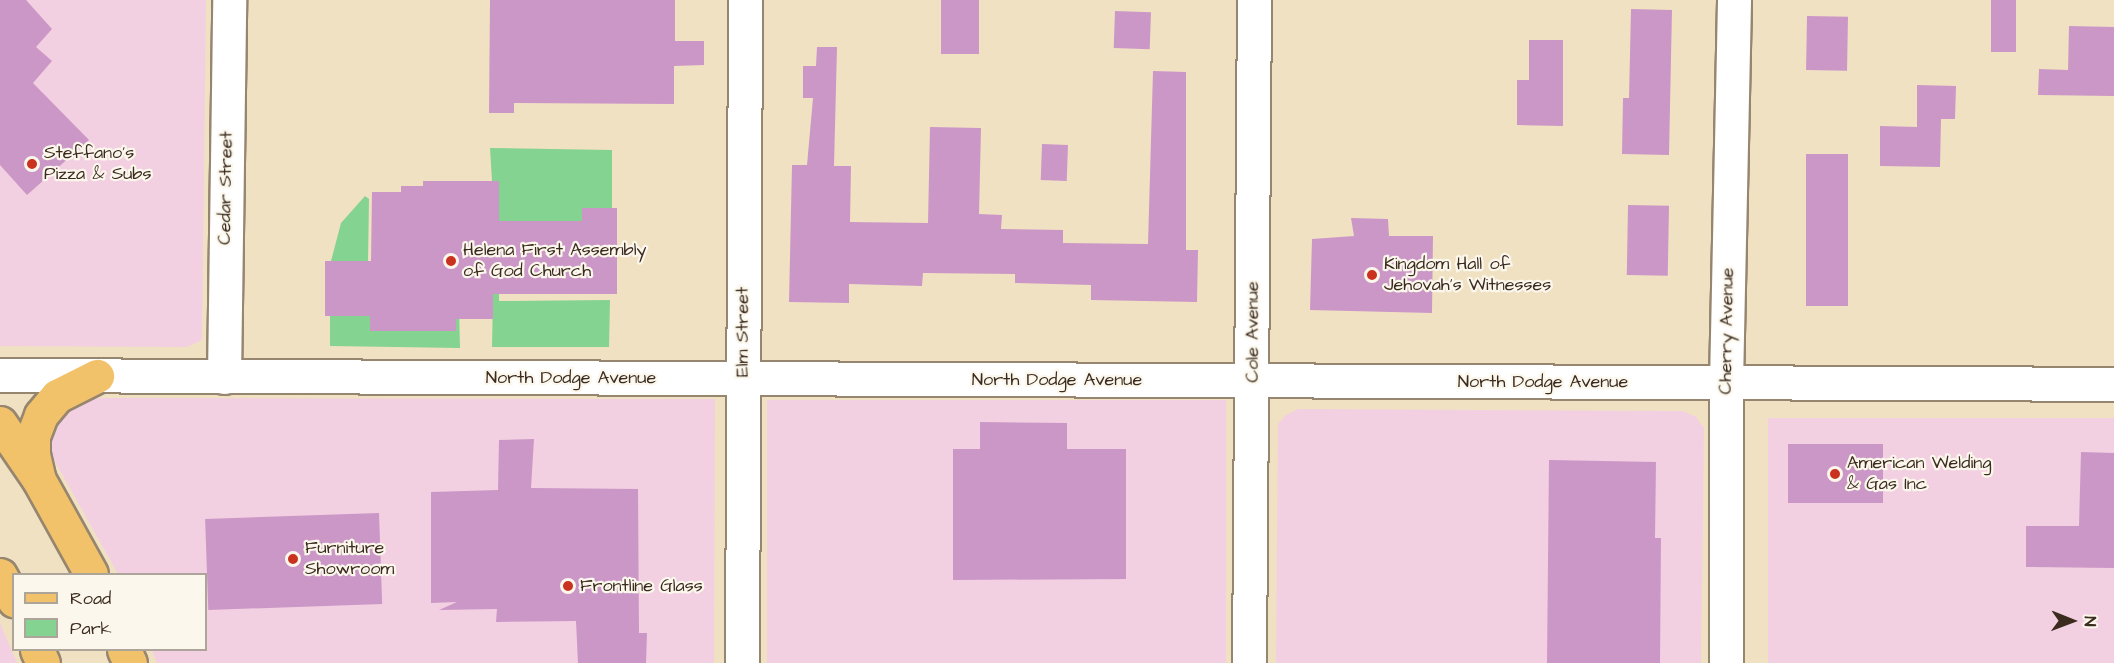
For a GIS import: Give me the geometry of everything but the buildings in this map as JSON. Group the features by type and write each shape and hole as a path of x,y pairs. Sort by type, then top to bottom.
{"main road":[{"path":"39,480 33,455 33,436 40,415 57,396 98,376"},
{"path":"0,423 39,480 90,573"},
{"path":"0,575 12,596"}],"street":[{"name":"Cedar Street","path":"224,377 229,0"},
{"name":"Elm Street","path":"742,663 745,0"},
{"name":"Cole Avenue","path":"1249,663 1253,381 1254,0"},
{"name":"Cherry Avenue","path":"1726,663 1726,383 1734,0"},
{"name":"North Dodge Avenue","path":"0,375 2114,384"}],"shaded area":[{"path":"0,0 206,0 202,340 187,347 0,346"},
{"path":"68,399 715,399 714,663 157,663 152,651 207,651 207,573 117,573 48,449 48,419"},
{"path":"767,400 1226,400 1226,663 767,663"},
{"path":"1298,409 1683,411 1696,417 1704,428 1701,663 1276,663 1278,424 1286,415"},
{"path":"1768,418 2114,418 2114,663 1768,663"},
{"path":"0,623 17,663 0,663"}],"green space":[{"path":"490,148 612,150 612,208 582,208 582,221 499,221 499,182 492,181"},
{"path":"365,196 369,199 368,261 331,261 341,223"},
{"path":"493,294 499,294 499,301 610,300 609,347 492,347"},
{"path":"456,307 459,307 460,348 330,346 330,316 371,316 371,331 455,331"}],"place":[{"name":"Steffano's Pizza & Subs","path":"32,164"},
{"name":"Helena First Assembly of God Church","path":"451,261"},
{"name":"Kingdom Hall of Jehovah's Witnesses","path":"1372,275"},
{"name":"American Welding & Gas Inc","path":"1835,474"},
{"name":"Furniture Showroom","path":"293,559"},
{"name":"Frontline Glass","path":"568,586"}]}
